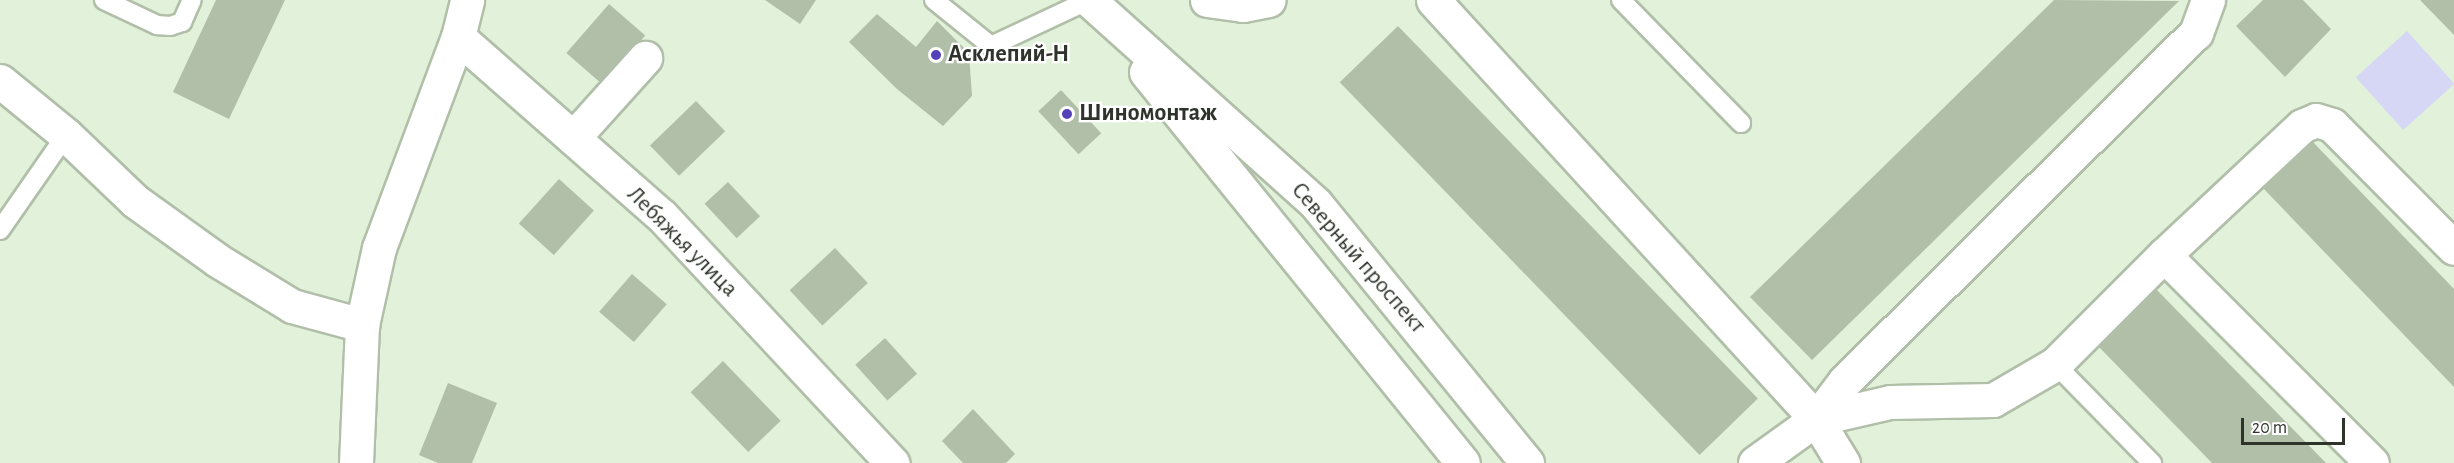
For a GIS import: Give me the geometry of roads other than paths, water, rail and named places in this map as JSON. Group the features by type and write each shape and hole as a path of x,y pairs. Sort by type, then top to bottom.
{"street":[{"path":"356,463 362,325 379,248 458,37 467,0"},
{"name":"Северный проспект","path":"1089,0 1276,237 1463,463"},
{"name":"Северный проспект","path":"1089,0 1316,204 1527,463"},
{"path":"1207,0 1243,4 1269,0"},
{"path":"1433,0 1816,418 1843,463"},
{"path":"1755,463 1816,418 1854,373 2196,33 2208,0"},
{"name":"Лебяжья улица","path":"458,37 662,216 892,463"},
{"path":"573,138 645,58"},
{"path":"0,81 66,135 135,201 216,260 292,306 362,325"},
{"path":"1816,418 1890,402 1993,400 2055,364 2164,255 2302,126 2316,120 2332,124 2454,248"},
{"path":"2164,255 2372,463"}],"lane":[{"path":"104,0 157,26 170,26 182,22 192,0"},
{"path":"934,0 991,46 1089,0"},
{"path":"1621,0 1741,123"},
{"path":"0,230 66,135"},
{"path":"2055,364 2152,463"}],"place":[{"name":"Асклепий-Н","path":"936,55"},
{"name":"Шиномонтаж","path":"1067,114"}]}
